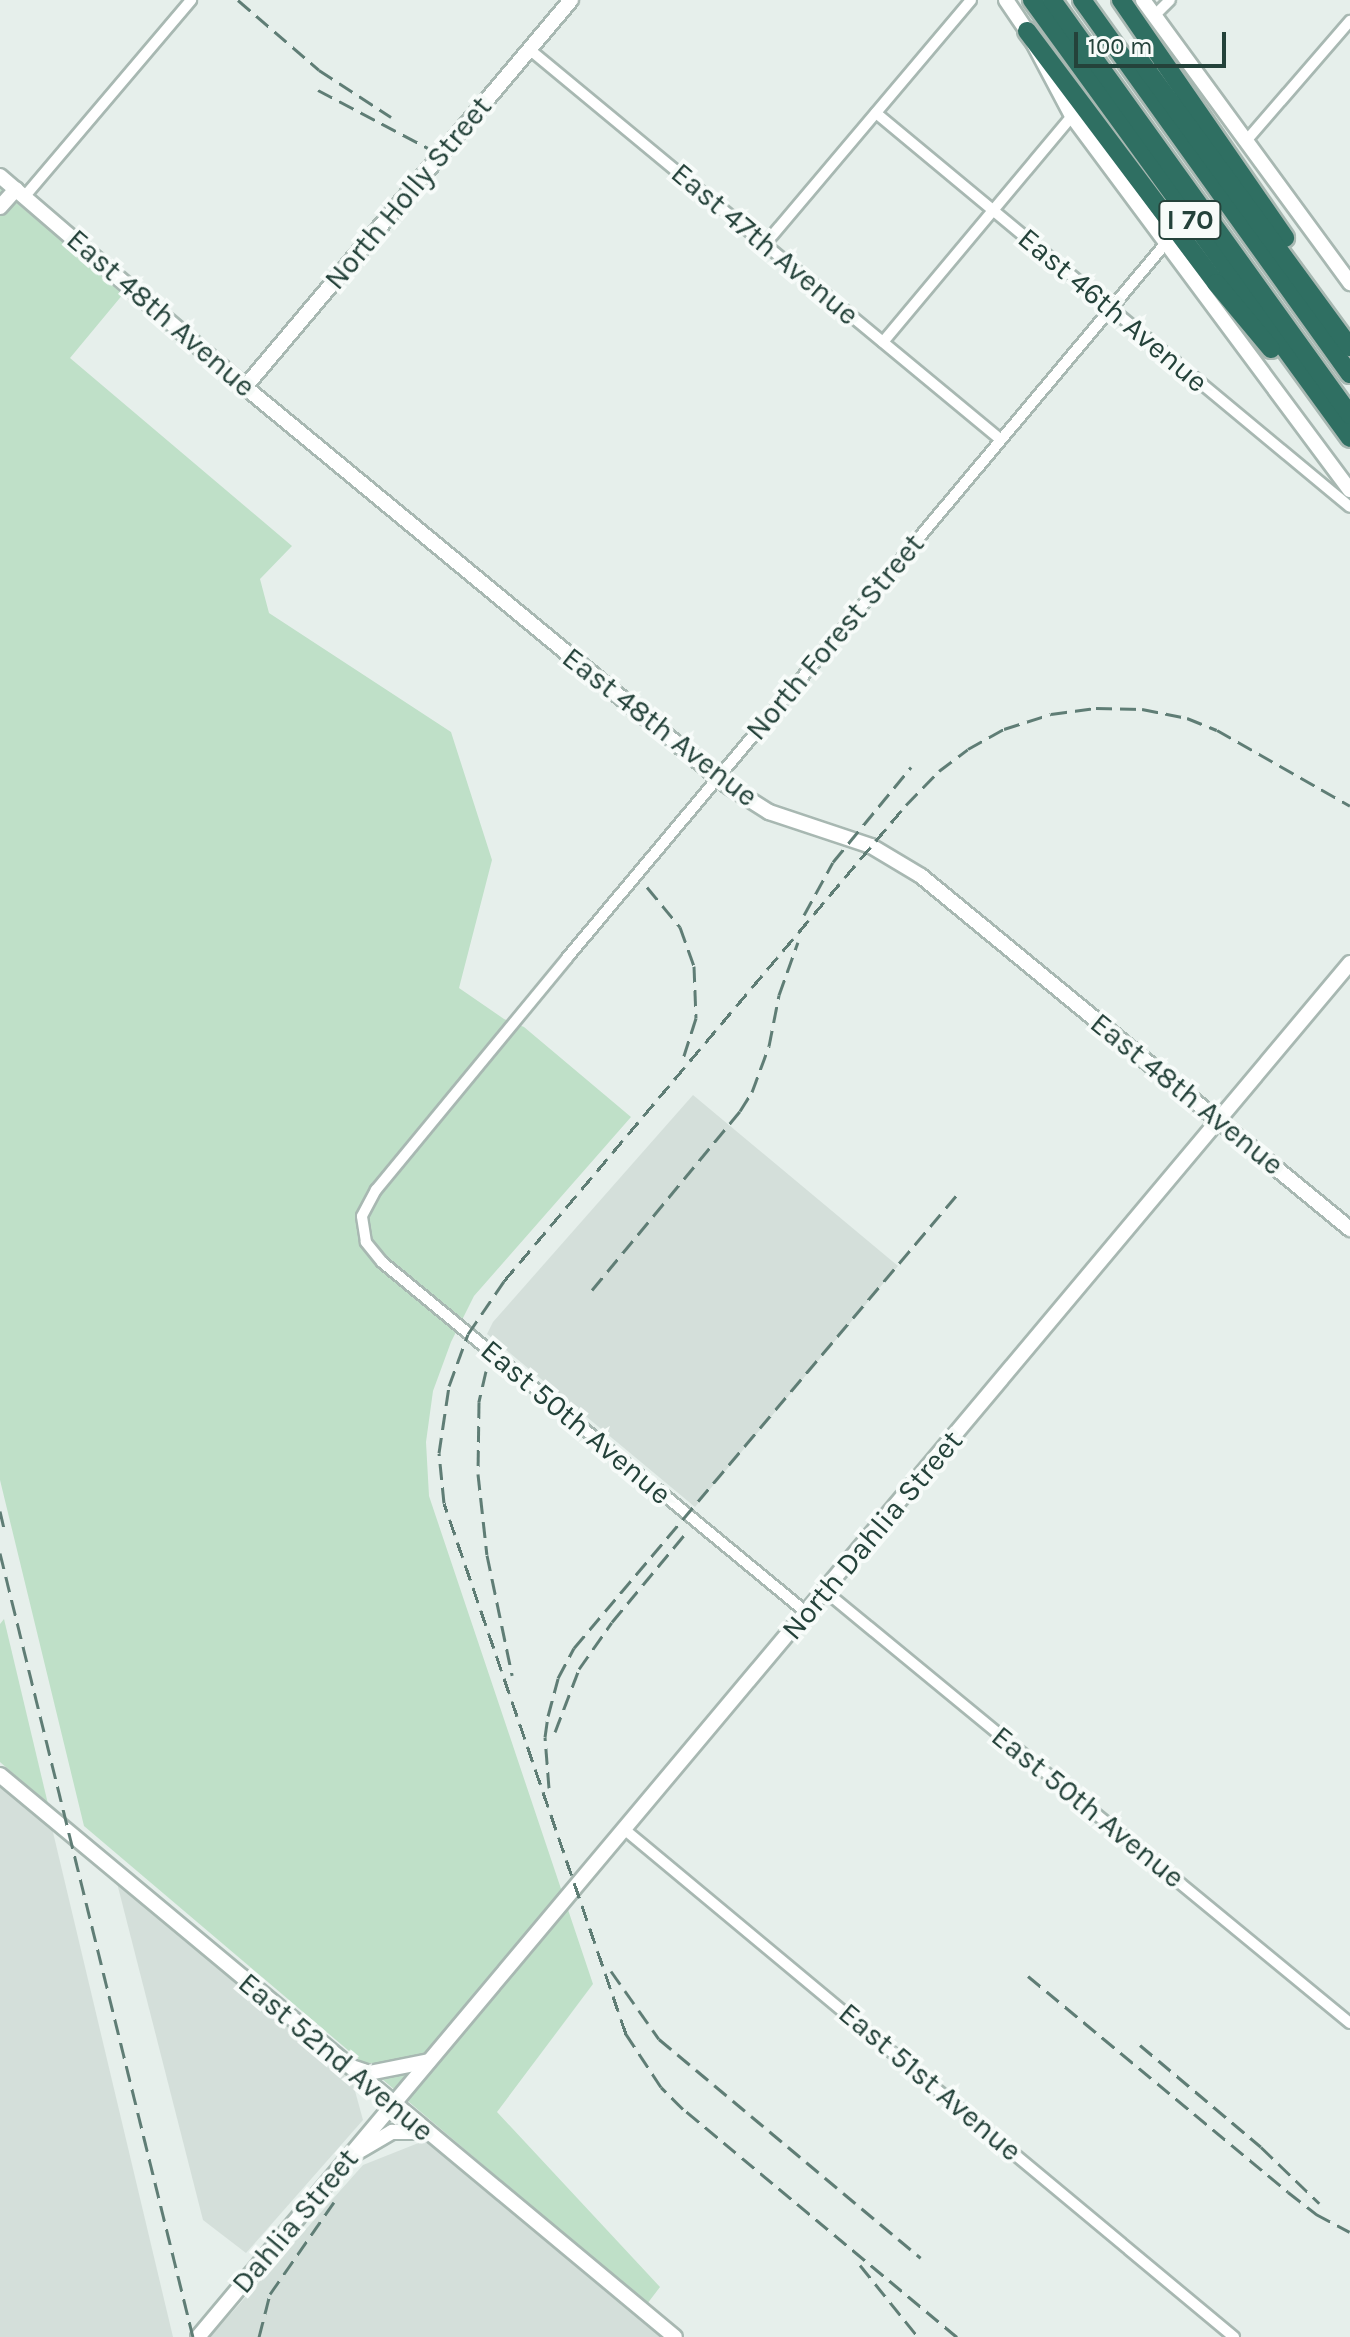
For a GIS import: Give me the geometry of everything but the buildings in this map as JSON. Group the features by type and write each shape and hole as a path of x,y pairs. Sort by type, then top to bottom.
{"highway":[{"path":"1035,0 1189,192"},
{"name":"I 70","path":"1035,0 1350,438"},
{"path":"1052,0 1350,415"},
{"path":"1082,0 1350,374"},
{"name":"I 70","path":"1096,0 1350,347"},
{"path":"1121,0 1342,315 1350,333"},
{"path":"1027,31 1216,283 1350,445"}],"street":[{"path":"0,207 20,192 191,0"},
{"name":"North Holly Street","path":"245,387 571,0"},
{"path":"765,244 971,0"},
{"path":"1006,0 1027,31 1072,116 1350,490"},
{"path":"1143,0 1350,283"},
{"path":"1155,15 1170,0"},
{"path":"1246,141 1350,21"},
{"name":"East 47th Avenue","path":"529,49 1000,439"},
{"name":"East 46th Avenue","path":"876,113 1350,507"},
{"path":"883,342 1072,116"},
{"name":"East 48th Avenue","path":"0,176 245,387 717,778 769,812 852,838 907,867 1350,1229"},
{"name":"North Forest Street","path":"382,1262 369,1247 362,1227 364,1210 372,1195 1165,244"},
{"name":"North Dahlia Street","path":"392,2105 1221,1121 1350,963"},
{"name":"East 50th Avenue","path":"382,1262 807,1613"},
{"name":"East 50th Avenue","path":"825,1591 1350,2023"},
{"name":"East 52nd Avenue","path":"0,1775 392,2105 675,2337"},
{"name":"East 51st Avenue","path":"624,1829 1234,2337"},
{"path":"339,2059 369,2073 429,2061"},
{"name":"Dahlia Street","path":"198,2337 392,2105"},
{"path":"341,2166 392,2132 425,2132"}],"shaded area":[{"path":"693,1095 898,1266 695,1507 487,1334 493,1322"},
{"path":"0,1785 52,1828 173,2337 0,2337"},
{"path":"117,1883 352,2080 363,2120 246,2253 203,2220"},
{"path":"426,2140 663,2337 210,2337 363,2165"}],"green space":[{"path":"0,189 124,293 70,358 292,546 260,579 269,613 451,732 492,860 459,988 504,1019 524,1027 631,1117 474,1296 451,1342 433,1391 426,1442 429,1496 593,1984 497,2112 660,2287 647,2304 84,1826 0,1480"},
{"path":"4,1619 48,1804 0,1762 0,1624"}],"railway":[{"path":"238,0 319,70 391,117"},
{"path":"318,90 428,148"},
{"path":"957,2337 683,2109 661,2087 626,2034 444,1503 439,1453 449,1386 468,1334 504,1281 906,805 939,771 968,749 1004,729 1051,714 1096,708 1142,709 1187,718 1217,730 1350,806"},
{"path":"804,915 833,862 911,767"},
{"path":"647,887 680,927 694,966 696,1018 682,1062"},
{"path":"592,1290 740,1111 752,1092 769,1046 779,995 798,942"},
{"path":"549,1788 545,1737 548,1716 558,1678 574,1648 960,1191"},
{"path":"486,1371 479,1402 478,1474 487,1555 512,1675"},
{"path":"0,1511 5,1532"},
{"path":"555,1732 579,1669 612,1622 685,1534"},
{"path":"0,1553 193,2337"},
{"path":"611,1971 659,2039 921,2258"},
{"path":"1028,1976 1288,2192 1316,2214 1350,2232"},
{"path":"1140,2045 1261,2147 1319,2203"},
{"path":"259,2337 270,2294 334,2202"},
{"path":"860,2265 918,2337"}]}
